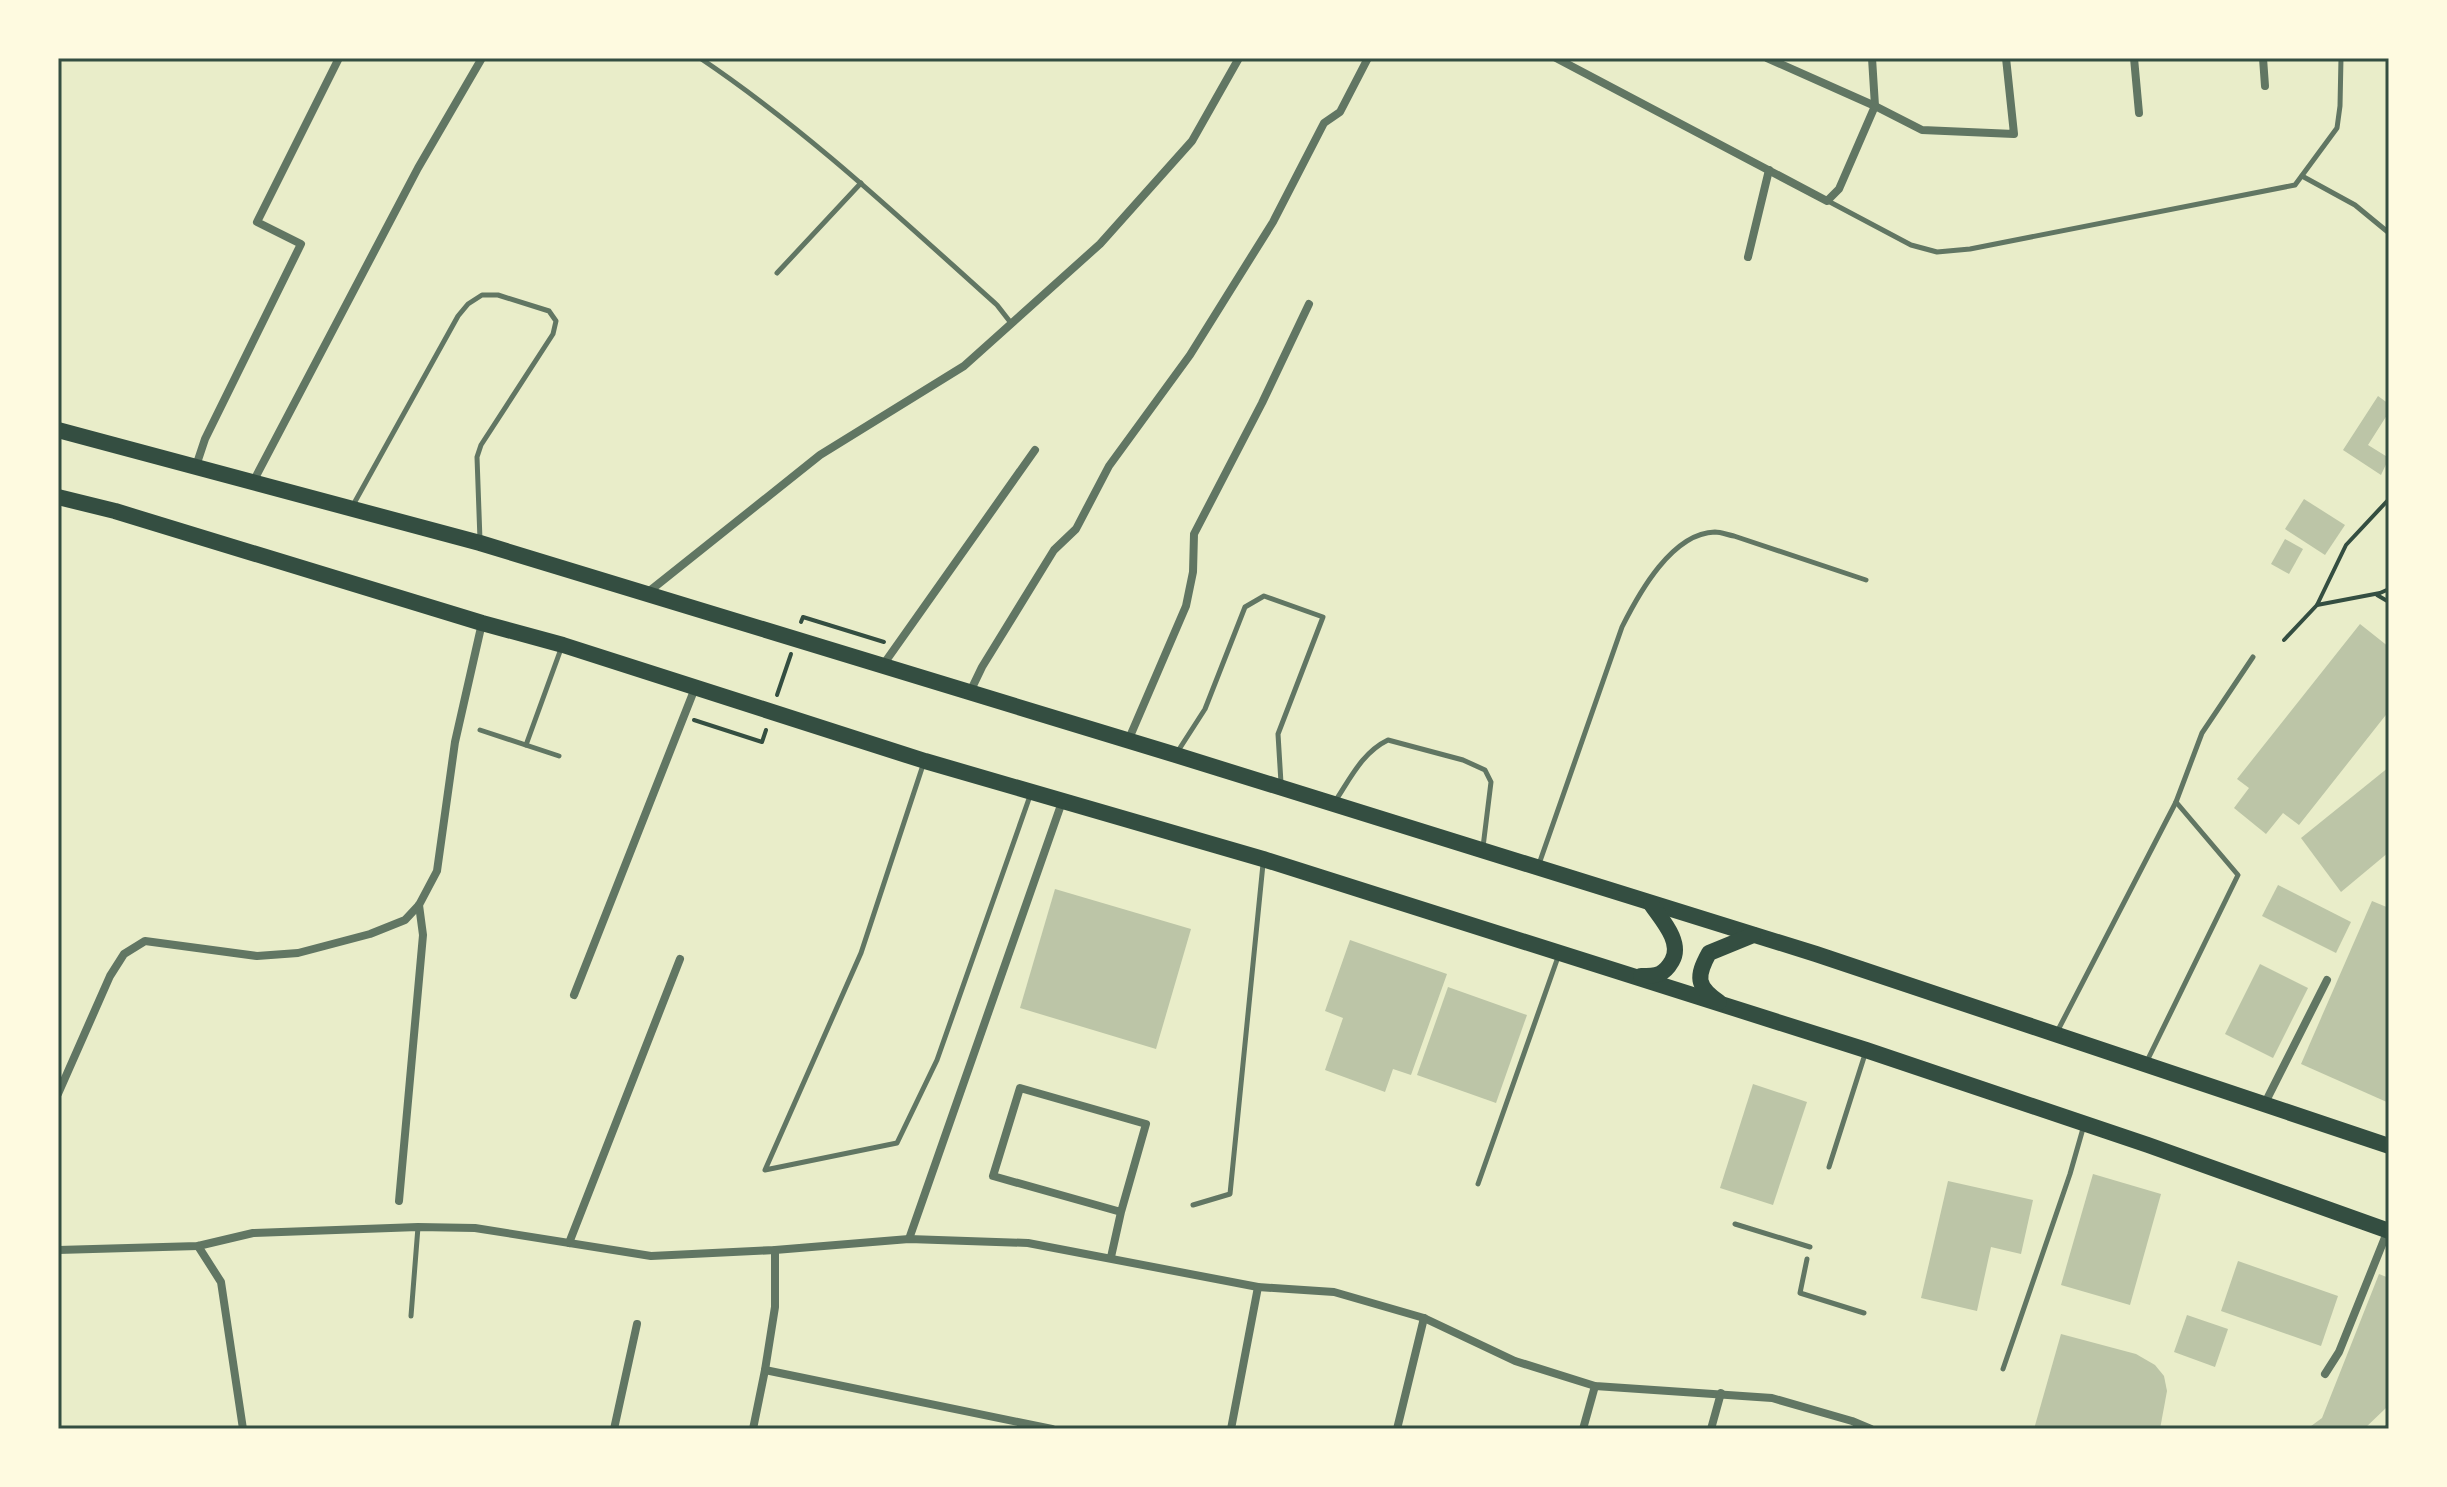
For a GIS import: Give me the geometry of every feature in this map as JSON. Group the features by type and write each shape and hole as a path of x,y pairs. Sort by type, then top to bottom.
{"highway":[{"path":"58,430 480,543 1176,755 1753,935 2057,1033 2389,1146"},
{"path":"58,497 115,511 563,645 925,761 1263,859 1866,1050 2389,1231"},
{"path":"1628,976 1660,975 1675,955 1675,943 1651,904"},
{"path":"1727,1007 1704,992 1700,980 1701,967 1709,953 1753,935"}],"street":[{"path":"196,466 205,439 301,244 257,222 339,58"},
{"path":"252,482 418,168 482,58"},
{"path":"647,593 820,455 964,366 1100,244 1192,141 1239,58"},
{"path":"970,693 982,667 1054,550 1076,529 1109,466 1190,355 1273,222 1324,123 1340,112 1368,58"},
{"path":"1556,58 1827,201 1839,189 1875,106 1872,58"},
{"path":"1767,58 1922,130 2014,134 2006,58"},
{"path":"2134,58 2139,113"},
{"path":"2263,58 2265,86"},
{"path":"1748,257 1769,170"},
{"path":"1128,741 1186,606 1193,572 1194,534 1309,304"},
{"path":"882,665 1035,450"},
{"path":"58,1094 110,976 124,954 145,941 257,956 298,953 370,934 405,920 419,905 437,871 455,742 482,623"},
{"path":"574,995 695,688"},
{"path":"909,1239 1062,802"},
{"path":"399,1201 423,935 419,905"},
{"path":"569,1243 680,959"},
{"path":"2265,1103 2327,980"},
{"path":"1111,1257 1146,1124 1020,1088 993,1176 1121,1212"},
{"path":"58,1250 198,1246 253,1233 418,1227 475,1228 651,1256 909,1239 1028,1243 1258,1287 1334,1292 1424,1318 1515,1361 1595,1386 1772,1398 1871,1429"},
{"path":"2325,1374 2339,1352 2389,1231"},
{"path":"198,1246 221,1282 243,1429"},
{"path":"753,1429 775,1307 775,1250"},
{"path":"1231,1429 1258,1287"},
{"path":"1397,1429 1424,1318"},
{"path":"614,1429 637,1324"},
{"path":"765,1370 1052,1429"},
{"path":"1583,1429 1595,1386"},
{"path":"1711,1429 1721,1393"}],"lane":[{"path":"700,58 744,88 861,183 997,305 1011,323"},
{"path":"1827,201 1911,245 1937,252 1970,249 2295,185 2337,128 2341,58"},
{"path":"2302,176 2355,205 2389,233"},
{"path":"777,273 861,183"},
{"path":"352,508 458,316 468,304 482,295 498,295 549,311 556,321 553,334 481,445 477,457 480,543"},
{"path":"1537,868 1622,627 1638,596 1678,548 1715,532 1866,580"},
{"path":"1176,755 1205,709 1245,607 1264,596 1323,617 1278,734 1281,788"},
{"path":"526,745 563,645"},
{"path":"2057,1033 2176,802 2202,733 2253,657"},
{"path":"480,730 559,756"},
{"path":"1333,804 1364,756 1388,740 1463,760 1485,770 1491,782 1483,851"},
{"path":"925,761 861,953 765,1170 897,1143 937,1060 1031,792"},
{"path":"2146,1063 2238,875 2176,802"},
{"path":"1193,1205 1230,1194 1263,859"},
{"path":"1478,1184 1560,953"},
{"path":"1829,1167 1866,1050"},
{"path":"2003,1369 2070,1174 2084,1124"},
{"path":"1735,1224 1810,1247"},
{"path":"411,1316 418,1227"},
{"path":"1807,1259 1800,1293 1864,1313"}],"path":[{"path":"2284,640 2317,605 2346,545 2389,499"},
{"path":"2317,605 2389,589"},
{"path":"2375,594 2389,602"},
{"path":"798,631 803,617 897,646"},
{"path":"775,700 794,644"},
{"path":"684,717 762,742 766,728"}],"building":[{"path":"2378,396 2389,404 2389,412 2368,445 2389,458 2381,475 2343,450"},
{"path":"2304,499 2345,525 2325,555 2285,529"},
{"path":"2285,539 2303,549 2289,574 2271,564"},
{"path":"2360,624 2389,647 2389,711 2299,825 2283,813 2266,834 2234,808 2249,788 2237,779"},
{"path":"2389,767 2389,852 2341,892 2301,838"},
{"path":"2278,885 2351,922 2336,953 2262,916"},
{"path":"1055,889 1191,929 1156,1049 1020,1008"},
{"path":"2372,901 2389,908 2389,1103 2301,1064"},
{"path":"1350,940 1447,974 1411,1075 1393,1069 1385,1092 1325,1070 1343,1018 1325,1011"},
{"path":"2260,964 2308,988 2273,1058 2225,1034"},
{"path":"1448,987 1527,1015 1496,1103 1417,1075"},
{"path":"1753,1084 1807,1102 1773,1205 1720,1188"},
{"path":"2093,1174 2161,1194 2130,1305 2061,1285"},
{"path":"1948,1181 2033,1200 2021,1254 1991,1247 1977,1311 1921,1298"},
{"path":"2238,1261 2338,1296 2321,1346 2221,1311"},
{"path":"2379,1274 2389,1278 2389,1401 2386,1408 2364,1429 2307,1429 2322,1418"},
{"path":"2187,1315 2228,1329 2215,1367 2174,1352"},
{"path":"2061,1334 2136,1354 2155,1365 2164,1376 2167,1391 2160,1429 2034,1429"}]}
